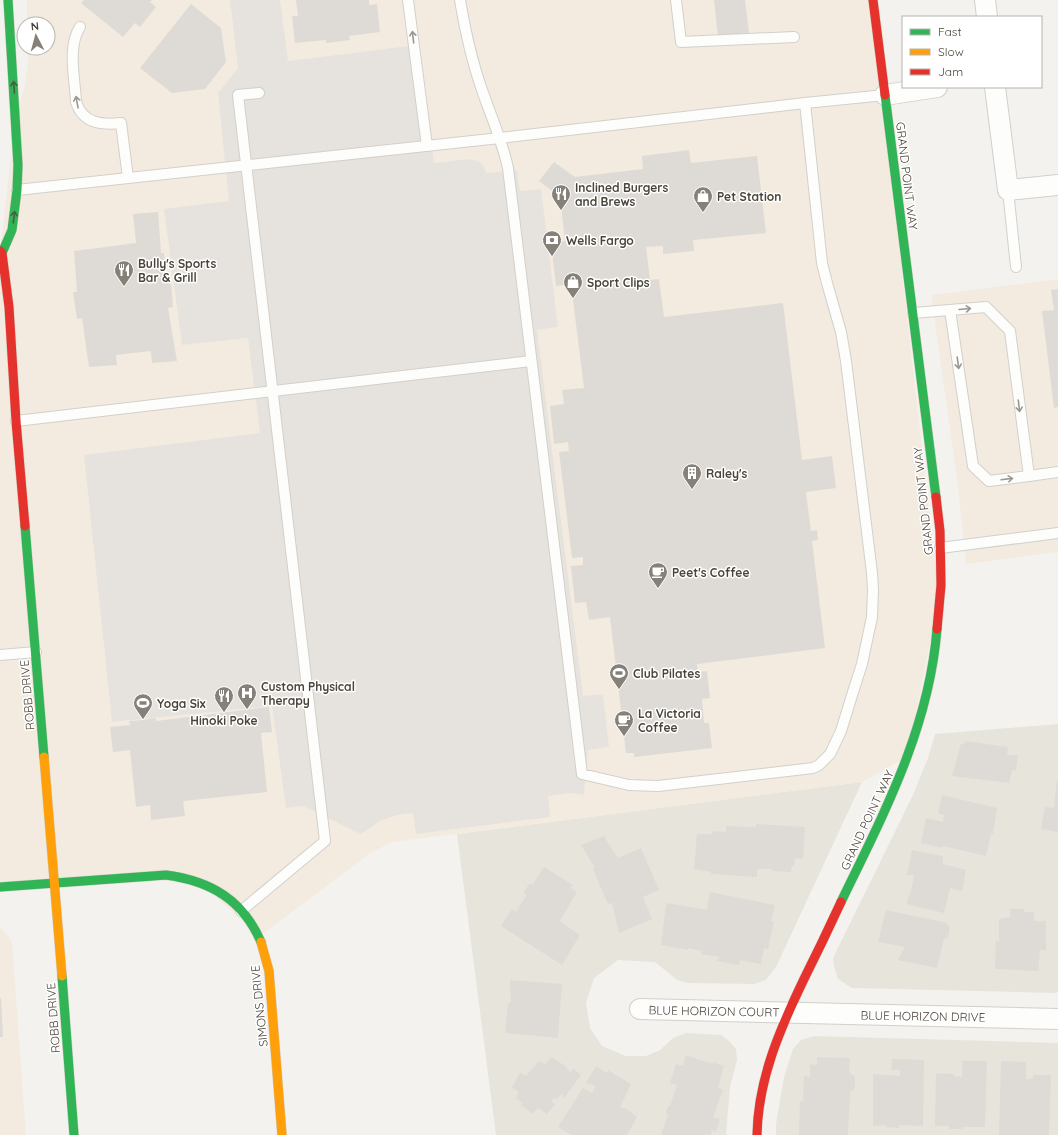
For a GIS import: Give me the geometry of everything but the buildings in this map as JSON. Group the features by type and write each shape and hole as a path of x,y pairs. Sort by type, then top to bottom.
{"street":[{"name":"ROBB DRIVE","path":"8,0 18,152 17,190 12,230 1,252 2,276 9,307 16,422 55,883 74,1135"},
{"path":"10,30 18,0"},
{"name":"GRAND POINT WAY","path":"757,1135 762,1088 773,1047 887,807 908,757 925,702 936,642 941,585 939,524 873,0"},
{"path":"985,0 987,16"},
{"path":"885,95 930,88"},
{"path":"995,88 1008,190 1058,185"},
{"name":"SIMONS DRIVE","path":"0,887 166,875 191,879 214,889 235,904 251,922 263,947 269,970 282,1135"},
{"name":"BLUE HORIZON COURT","path":"640,1009 788,1013"},
{"name":"BLUE HORIZON DRIVE","path":"788,1013 1058,1019"}],"lane":[{"path":"408,0 427,146"},
{"path":"460,0 470,52 500,138 508,168 582,774 629,785 658,786 806,769 819,765 830,754 841,731 862,664 872,617 873,590 846,361 841,332 826,283 822,263 805,103"},
{"path":"676,0 681,42 794,37"},
{"path":"80,27 76,34 73,51 76,102 78,109 86,117 93,121 105,124 121,123 128,178"},
{"path":"241,911 325,842 238,95 259,93"},
{"path":"17,190 885,95"},
{"path":"1008,190 1016,267"},
{"path":"913,313 986,307 1010,331 1028,476"},
{"path":"950,310 973,466 989,481 1058,472"},
{"path":"16,422 531,361"},
{"path":"940,548 1058,533"},
{"path":"0,655 36,652"}],"shaded area":[{"path":"27,0 871,0 939,598 907,757 862,782 393,842 370,853 260,936 196,879 55,883 0,887 0,251 16,114 25,85 28,56 56,56 56,16 27,16"},
{"path":"230,0 280,0 288,61 409,46 430,129 434,163 469,159 478,161 483,165 486,173 517,170 520,191 541,189 558,327 537,330 583,696 603,694 609,747 588,750 584,795 570,793 548,796 550,817 416,834 413,813 397,815 380,821 361,834 303,806 286,808 272,706 112,722 84,455 260,433 248,338 182,345 164,209 229,201 218,93 238,68"},
{"path":"1058,279 1058,552 966,564 957,478 931,295"},
{"path":"1058,724 1058,992 852,988 838,979 833,958 912,797 928,758 935,734"},
{"path":"862,782 776,967 766,980 754,984 688,983 677,980 655,962 618,960 594,978 586,1003 590,1028 602,1046 626,1056 646,1056 660,1050 673,1038 686,1033 721,1035 736,1049 737,1060 730,1087 726,1135 496,1135 457,834"},
{"path":"0,926 12,942 26,1135 0,1135"},
{"path":"814,1036 1058,1043 1058,1135 776,1135 776,1124 784,1077 793,1049 801,1040"}],"traffic: fast":[{"path":"2,253 12,230 17,190 18,165 8,0"},
{"path":"885,95 936,497"},
{"path":"25,526 44,757"},
{"path":"841,902 888,803 914,736 925,701 937,629"},
{"path":"0,887 166,875 182,878 197,882 224,895 245,915 254,927 261,942"},
{"path":"62,976 74,1135"}],"traffic: slow":[{"path":"44,757 62,976"},
{"path":"261,942 269,971 282,1135"}],"traffic: jam":[{"path":"873,0 885,95"},
{"path":"0,251 2,253 9,307 16,421 25,526"},
{"path":"936,497 940,531 941,585 937,629"},
{"path":"757,1135 761,1094 772,1055 795,998 841,902"}],"place":[{"name":"Inclined Burgers and Brews","path":"561,211"},
{"name":"Pet Station","path":"703,213"},
{"name":"Wells Fargo","path":"552,257"},
{"name":"Bully's Sports Bar & Grill","path":"124,287"},
{"name":"Sport Clips","path":"573,299"},
{"name":"Raley's","path":"692,490"},
{"name":"Peet's Coffee","path":"658,589"},
{"name":"Club Pilates","path":"619,690"},
{"name":"Custom Physical Therapy","path":"247,710"},
{"name":"Hinoki Poke","path":"224,713"},
{"name":"Yoga Six","path":"143,720"},
{"name":"La Victoria Coffee","path":"624,737"}]}
